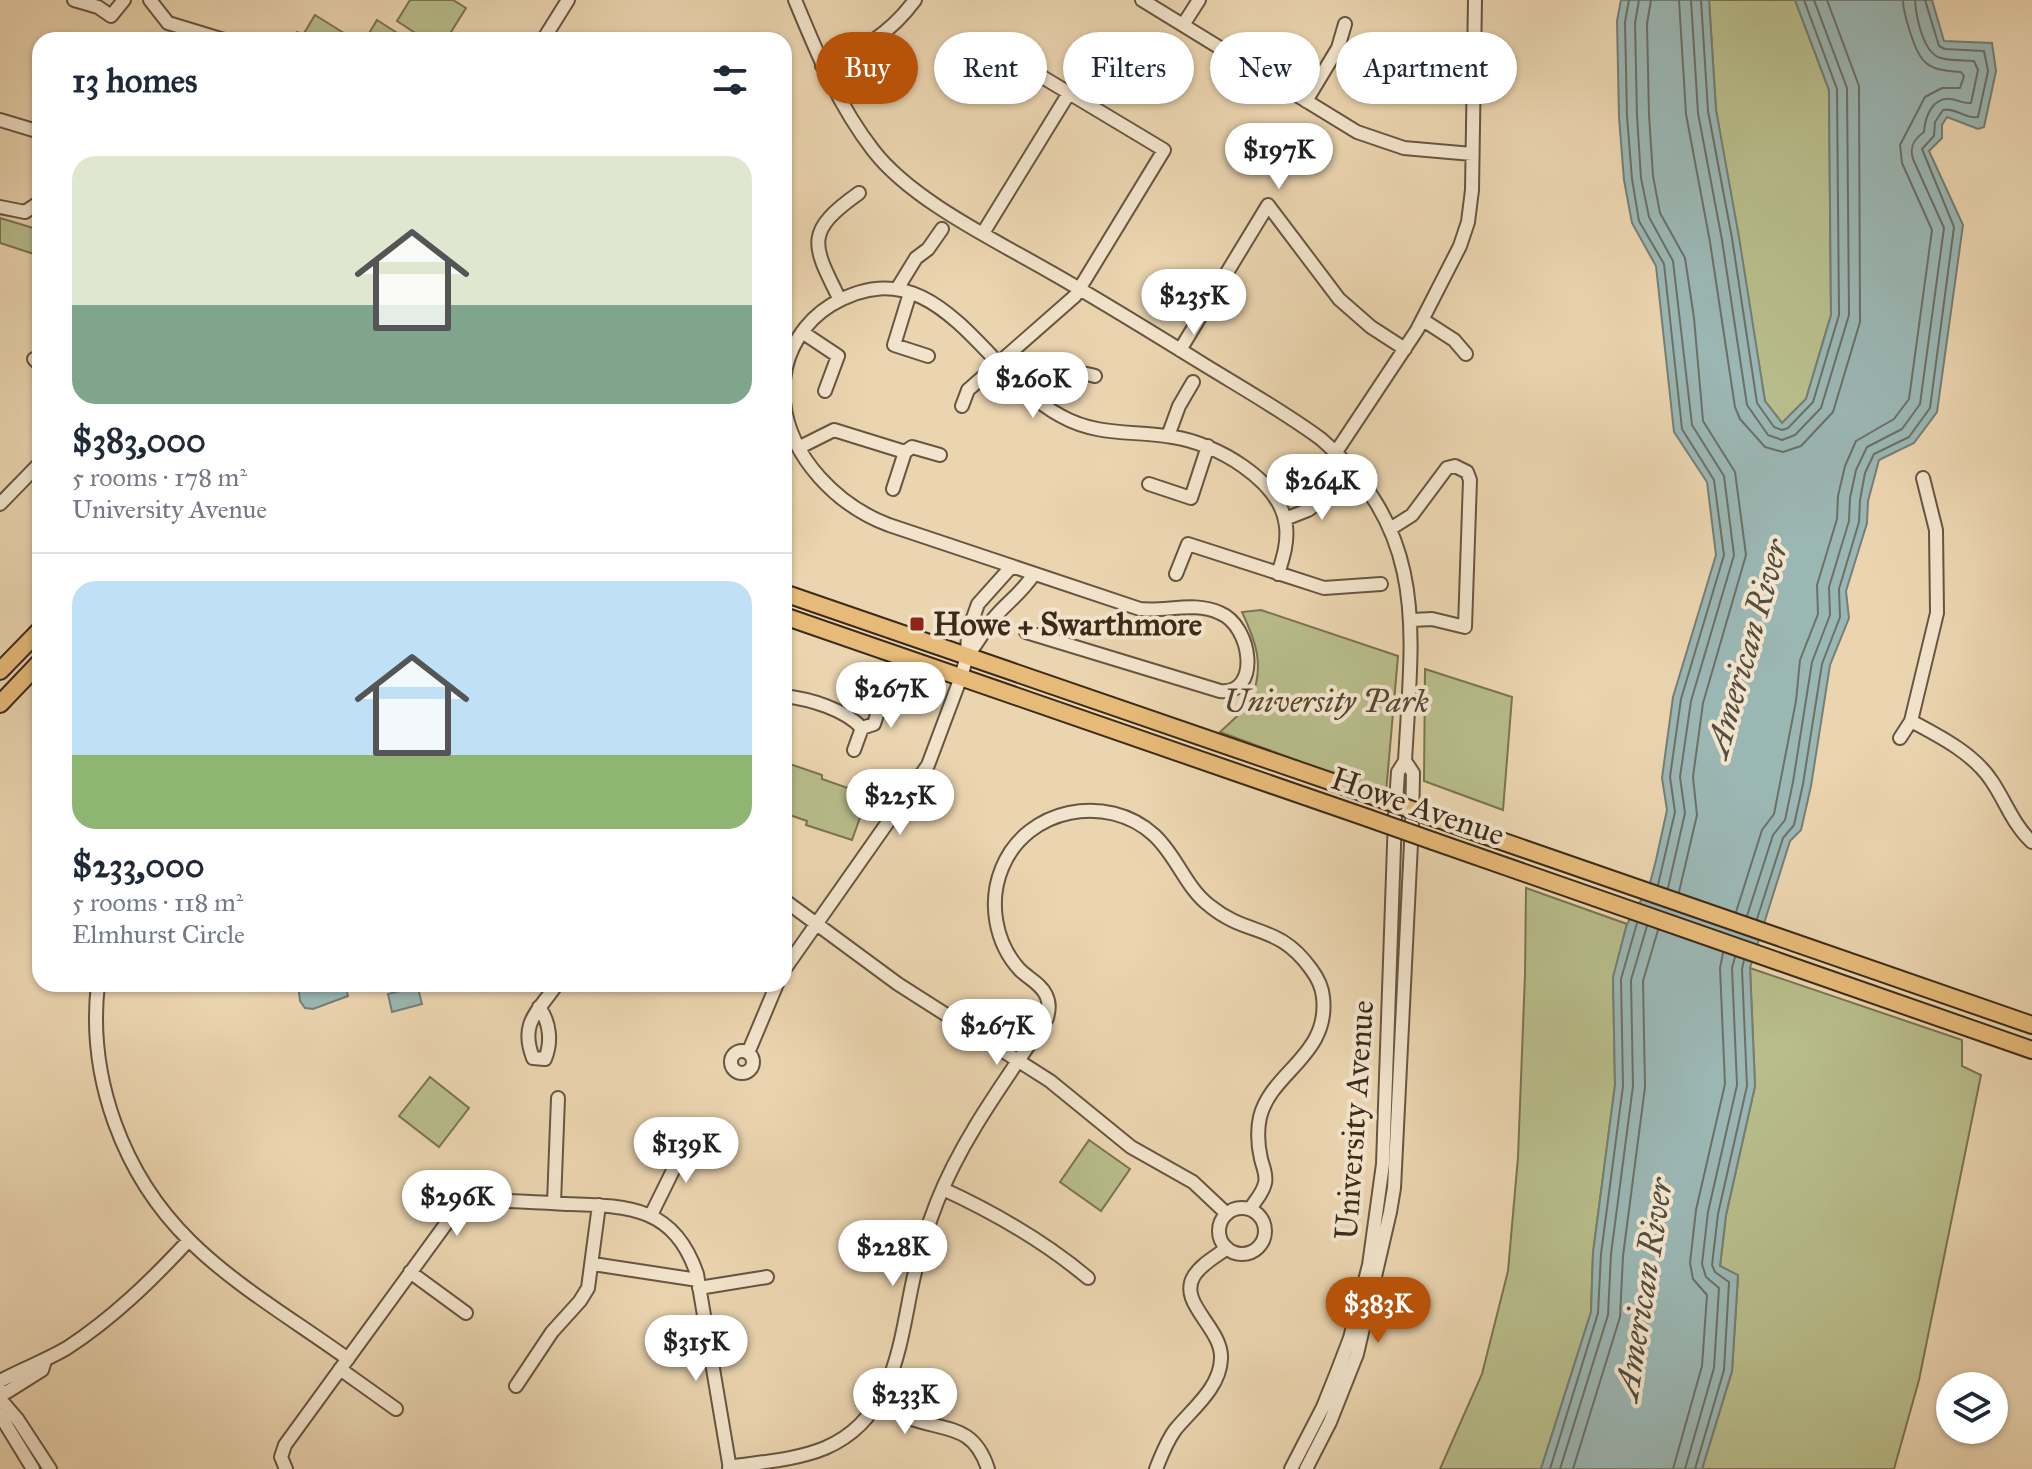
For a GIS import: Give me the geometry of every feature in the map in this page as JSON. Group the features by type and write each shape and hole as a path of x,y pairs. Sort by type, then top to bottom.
{"main road":[{"name":"Howe Avenue","path":"792,596 2032,1025"},
{"name":"Howe Avenue","path":"792,619 2032,1050"},
{"path":"0,671 32,638"},
{"path":"0,704 32,670"}],"street":[{"path":"74,0 98,7 111,16 124,0"},
{"path":"150,0 157,5 168,23 198,32"},
{"path":"548,32 568,0"},
{"name":"University Avenue","path":"795,0 816,51"},
{"path":"886,32 915,0"},
{"path":"1142,0 1210,42"},
{"path":"1183,25 1199,0"},
{"path":"1336,452 1423,320 1460,246 1471,201 1475,0"},
{"path":"1320,78 1338,48 1345,24"},
{"path":"983,233 1063,103"},
{"name":"University Avenue","path":"843,104 854,125 889,168 921,194 1300,423 1336,452 1369,491 1390,529 1406,577 1412,620 1405,761 1398,772 1395,817 1383,1164 1369,1265 1350,1338 1323,1407 1291,1469"},
{"path":"962,406 968,390 1065,307 1080,289 1164,150 1087,104"},
{"path":"1311,104 1357,132 1392,145 1423,151 1472,154"},
{"path":"0,120 32,130"},
{"path":"840,300 820,260 818,242 822,225 829,215 859,193"},
{"path":"1180,350 1268,205 1339,299 1371,327 1405,349"},
{"path":"0,207 25,212 32,207"},
{"path":"928,356 894,345 904,291 916,258 928,249 942,229"},
{"path":"792,340 817,315 840,300 875,287 904,291 948,313 1037,401 1062,417 1100,431 1168,436 1208,446 1266,486 1274,495 1285,519 1287,539 1278,574"},
{"path":"1423,320 1454,340 1466,354"},
{"path":"802,332 838,356 825,391"},
{"path":"1037,401 1055,382 1069,373 1077,371 1095,376"},
{"path":"1168,436 1179,406 1193,382"},
{"path":"792,430 800,447 831,489 859,511 889,525 1140,609 1180,606 1220,613 1234,622 1244,638 1247,658 1245,672 1238,687 1230,692 1220,691 1026,632"},
{"path":"800,447 834,430 905,452"},
{"path":"1149,484 1191,498 1208,446"},
{"path":"893,489 905,452 912,447 940,455"},
{"path":"1390,529 1412,515 1447,468 1455,466 1467,472 1470,480 1465,627 1432,619 1412,620"},
{"path":"0,504 32,471"},
{"path":"1900,738 1911,721 1937,613 1936,530 1923,478"},
{"path":"1285,519 1308,510 1339,488"},
{"path":"1176,574 1188,544 1324,588 1381,584"},
{"path":"792,958 928,765 961,677 967,656 968,632 978,604 1012,566"},
{"path":"967,656 994,619 1021,593 1034,574"},
{"path":"862,728 874,724 883,696"},
{"path":"792,697 851,716 862,728"},
{"path":"1911,721 1943,738 1989,776 2015,822 2032,842"},
{"path":"854,750 862,728"},
{"name":"University Avenue","path":"1306,1469 1330,1422 1357,1354 1392,1200 1412,823 1413,773 1405,761"},
{"path":"286,1469 281,1457 285,1445 456,1210 467,1201 620,1206 651,1215 669,1228 685,1246 698,1284 730,1468 804,1455 827,1447 863,1423 879,1402 898,1356 919,1255 943,1189 973,1131 1047,1018 1049,1007 1044,991 1016,966 998,932 994,901 1001,869 1016,844 1038,825 1063,814 1102,810 1134,820 1162,843 1186,882 1208,905 1233,921 1287,943 1302,956 1321,987 1323,1010 1313,1043 1263,1109 1258,1141 1265,1182 1250,1209"},
{"path":"792,906 921,1000 1019,1060 1131,1147 1205,1190 1227,1214"},
{"path":"97,992 98,1056 104,1088 117,1130 153,1198 189,1240 222,1269 344,1364 396,1409"},
{"path":"539,1007 551,992"},
{"path":"748,1053 774,992"},
{"path":"554,1203 558,1098"},
{"path":"651,1215 689,1138"},
{"path":"943,1189 1040,1241 1088,1278"},
{"path":"516,1386 552,1332 588,1288 599,1205"},
{"path":"1238,1208 1250,1209 1257,1213 1265,1227 1262,1242 1249,1252 1234,1252 1221,1240 1221,1221 1238,1208"},
{"path":"50,1469 18,1420 14,1404 1,1388 33,1363 45,1361 69,1346 128,1301 189,1240"},
{"path":"1156,1469 1173,1433 1208,1393 1219,1372 1221,1347 1194,1305 1190,1284 1200,1269 1227,1248"},
{"path":"593,1264 698,1284 767,1277"},
{"path":"410,1272 466,1313"},
{"path":"879,1402 905,1417 955,1429 974,1444 988,1469"},
{"path":"0,1415 33,1469"}],"green space":[{"path":"410,0 453,0 466,8 451,32 414,32 397,21"},
{"path":"1709,0 1795,0 1829,90 1831,315 1806,399 1782,423 1765,401 1716,110"},
{"path":"315,15 342,32 305,32"},
{"path":"377,20 396,32 370,32"},
{"path":"0,218 32,228 32,253 0,243"},
{"name":"University Park","path":"1261,610 1398,656 1386,793 1220,732 1251,699 1257,676 1257,654 1242,612"},
{"path":"1425,669 1512,697 1503,810 1424,781"},
{"path":"792,765 868,795 852,840 806,825 807,821 792,816"},
{"path":"1526,888 1627,924 1613,978 1615,1085 1593,1253 1591,1312 1541,1469 1440,1469 1482,1374 1508,1271 1518,1157"},
{"path":"1750,968 1962,1040 1962,1066 1981,1075 1919,1380 1894,1469 1702,1469 1732,1371 1738,1276 1720,1266 1726,1215 1755,1086"},
{"path":"430,1077 469,1108 439,1147 399,1116"},
{"path":"1089,1140 1130,1169 1101,1211 1060,1182"}],"water":[{"name":"American River","path":"1621,0 1709,0 1716,110 1765,401 1782,423 1806,399 1831,315 1829,90 1795,0 1932,0 1944,41 1992,43 1996,71 1984,127 1978,129 1947,117 1942,125 1942,138 1929,151 1963,225 1937,412 1914,443 1879,460 1868,501 1867,523 1846,591 1849,618 1830,665 1801,830 1790,841 1750,968 1755,1086 1726,1215 1720,1266 1738,1275 1732,1371 1702,1469 1541,1469 1591,1312 1593,1253 1615,1085 1613,977 1627,924 1649,887 1656,860 1667,810 1662,778 1673,697 1716,555 1707,482 1674,432 1656,266 1632,223 1624,180 1617,21"},
{"path":"299,992 347,992 348,996 313,1009 305,1008"},
{"path":"419,992 422,1004 392,1012 388,994"}],"place":[{"name":"Howe + Swarthmore","path":"917,624"}]}
